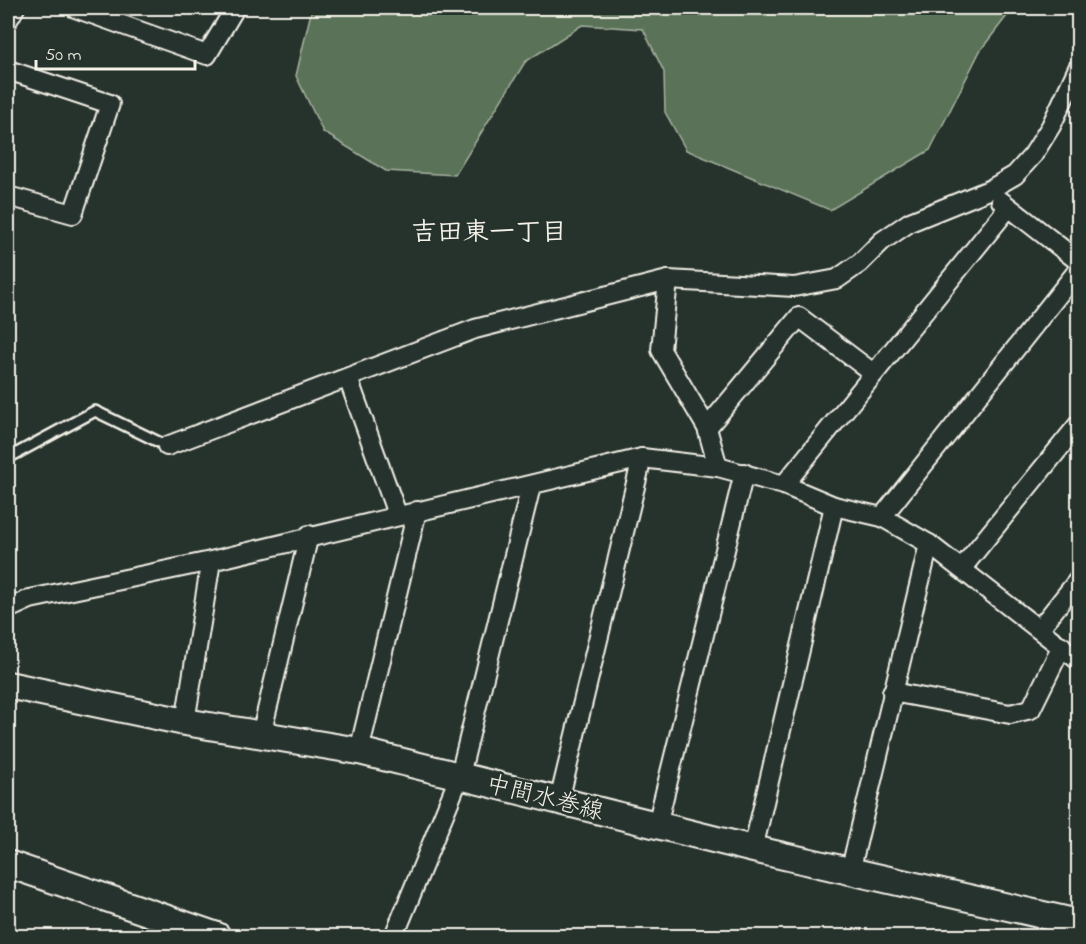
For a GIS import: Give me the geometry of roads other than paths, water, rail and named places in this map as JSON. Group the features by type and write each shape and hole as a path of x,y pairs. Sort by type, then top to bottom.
{"main road":[{"name":"中間水巻線","path":"8,685 185,722 359,751 753,849 1078,923"},
{"path":"8,864 217,936"}],"street":[{"path":"8,20 15,8"},
{"path":"75,8 207,55 235,8"},
{"path":"167,446 475,329 668,280 794,287 837,279 860,263 882,241 910,222 989,190 1015,175 1033,155 1056,115 1078,68"},
{"path":"8,70 110,104 73,214 8,196"},
{"path":"989,190 1008,208 1078,261"},
{"path":"784,485 1008,208"},
{"path":"882,517 1078,270"},
{"path":"668,280 661,350 707,428 718,466"},
{"path":"707,428 799,317 873,373"},
{"path":"348,378 398,514"},
{"path":"962,568 1078,425"},
{"path":"559,801 642,458"},
{"path":"8,609 30,599 211,561 398,514 531,486 642,458 718,466 784,485 834,506 882,517 929,544 962,568 1078,660"},
{"path":"657,825 744,473"},
{"path":"394,936 460,775 531,486"},
{"path":"753,849 834,506"},
{"path":"359,751 417,511"},
{"path":"261,735 309,536"},
{"path":"850,872 929,544"},
{"path":"185,722 211,561"},
{"path":"1040,628 1078,580"},
{"path":"892,692 1010,714 1031,709 1062,646"}],"lane":[{"path":"8,458 95,411 167,446"}],"district":[{"name":"吉田東一丁目","path":"489,231"}]}
